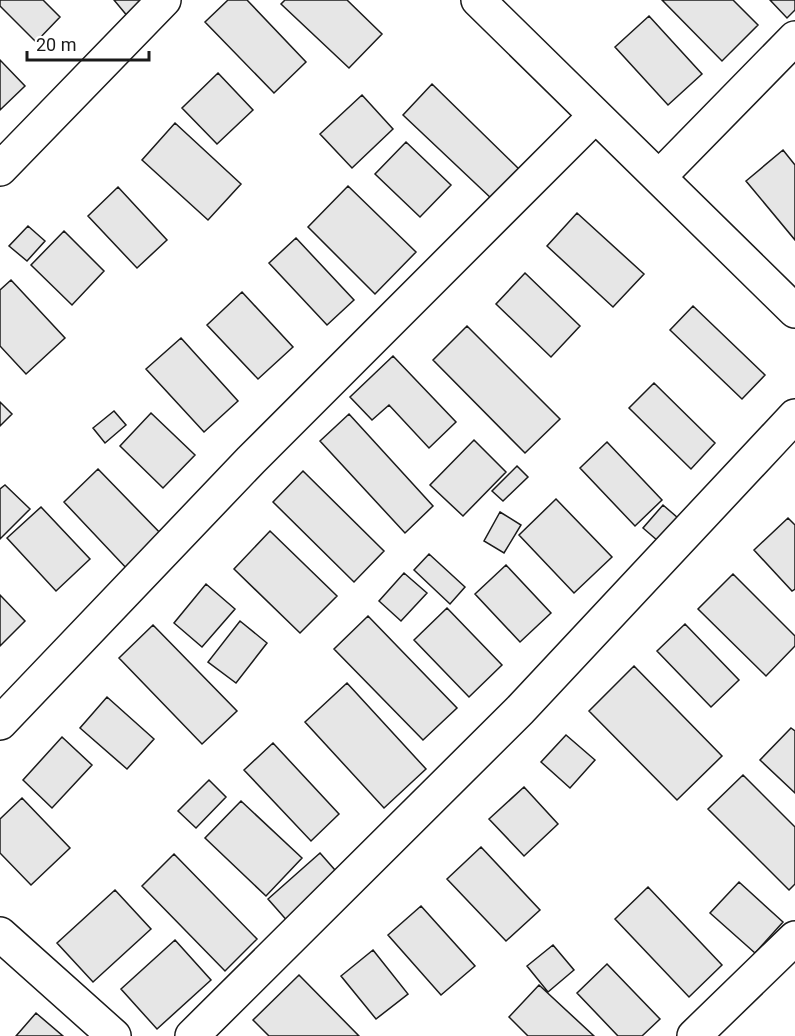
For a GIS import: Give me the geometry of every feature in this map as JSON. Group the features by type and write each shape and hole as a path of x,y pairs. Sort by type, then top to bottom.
{"street":[{"path":"0,169 164,0"},
{"path":"478,0 795,311"},
{"path":"659,177 795,38"},
{"path":"0,723 251,460 595,116"},
{"path":"192,1036 520,710 795,416"},
{"path":"0,933 114,1036"},
{"path":"694,1036 795,938"}],"building":[{"path":"0,0 43,0 60,17 36,42 0,6"},
{"path":"114,0 143,0 129,18"},
{"path":"228,0 247,0 306,62 274,93 205,22"},
{"path":"285,0 347,0 382,34 349,68 281,4"},
{"path":"662,0 733,0 758,25 722,61"},
{"path":"770,0 795,0 795,10 787,18"},
{"path":"649,16 702,74 668,105 615,47"},
{"path":"0,60 25,86 0,110"},
{"path":"218,73 253,110 217,144 182,108"},
{"path":"432,84 521,171 493,200 403,115"},
{"path":"362,95 393,129 352,168 320,134"},
{"path":"175,123 241,184 208,220 142,160"},
{"path":"406,142 451,185 420,217 375,174"},
{"path":"783,150 795,165 795,240 746,181"},
{"path":"348,186 416,252 375,294 308,227"},
{"path":"118,187 167,240 137,268 88,216"},
{"path":"577,213 644,274 613,307 547,246"},
{"path":"28,226 45,241 27,261 9,246"},
{"path":"64,231 104,271 72,305 31,265"},
{"path":"296,238 354,300 327,325 269,263"},
{"path":"525,273 580,326 551,357 496,304"},
{"path":"11,280 65,338 26,374 0,346 0,290"},
{"path":"242,292 293,347 258,379 207,325"},
{"path":"693,306 765,375 742,399 670,330"},
{"path":"467,326 560,419 525,453 433,360"},
{"path":"181,338 238,401 204,432 146,369"},
{"path":"393,356 456,422 429,448 389,405 372,420 350,397"},
{"path":"654,383 715,443 691,469 629,408"},
{"path":"0,402 12,414 0,426"},
{"path":"114,411 126,425 105,443 93,428"},
{"path":"151,413 195,455 163,488 120,446"},
{"path":"349,414 433,506 405,533 320,441"},
{"path":"474,440 506,472 463,516 430,485"},
{"path":"607,442 662,500 635,526 580,468"},
{"path":"517,466 528,477 503,501 492,491"},
{"path":"98,469 165,538 129,571 64,502"},
{"path":"303,471 384,551 354,582 273,502"},
{"path":"5,485 30,509 0,539 0,489"},
{"path":"556,499 612,557 574,593 519,535"},
{"path":"663,505 685,524 665,547 643,528"},
{"path":"41,507 90,559 56,591 7,538"},
{"path":"500,512 521,525 504,553 484,541"},
{"path":"788,518 795,525 795,589 792,591 754,550"},
{"path":"270,531 337,596 300,633 234,569"},
{"path":"429,554 465,587 450,604 414,570"},
{"path":"506,565 551,613 520,642 475,594"},
{"path":"404,573 427,593 401,621 379,601"},
{"path":"733,574 795,636 795,646 766,676 698,609"},
{"path":"206,584 235,609 202,647 174,623"},
{"path":"0,595 25,621 0,646"},
{"path":"447,608 502,665 469,697 414,640"},
{"path":"368,616 457,708 423,740 334,649"},
{"path":"240,621 267,643 236,683 208,662"},
{"path":"685,624 739,680 711,707 657,651"},
{"path":"153,625 237,711 202,744 119,658"},
{"path":"634,666 722,756 677,800 589,711"},
{"path":"347,683 426,769 384,808 305,722"},
{"path":"107,697 154,739 127,769 80,728"},
{"path":"791,728 795,731 795,793 760,760"},
{"path":"566,735 595,760 570,788 541,762"},
{"path":"62,737 92,765 52,808 23,780"},
{"path":"273,743 339,814 311,841 244,770"},
{"path":"743,775 795,827 795,884 789,890 708,809"},
{"path":"209,780 226,797 196,828 178,811"},
{"path":"524,787 558,824 524,856 489,819"},
{"path":"22,798 70,848 31,885 0,853 0,819"},
{"path":"241,801 302,858 266,896 205,838"},
{"path":"481,847 540,910 506,941 447,879"},
{"path":"320,853 342,878 290,924 268,899"},
{"path":"174,854 257,939 225,971 142,886"},
{"path":"739,882 783,922 755,953 710,913"},
{"path":"648,887 722,965 689,997 615,919"},
{"path":"115,890 151,929 93,982 57,943"},
{"path":"421,906 475,966 441,995 388,935"},
{"path":"175,940 211,980 157,1029 121,989"},
{"path":"553,945 574,970 548,992 527,966"},
{"path":"373,950 408,994 376,1019 341,976"},
{"path":"607,964 660,1019 642,1036 618,1036 577,993"},
{"path":"299,975 359,1036 269,1036 253,1020"},
{"path":"539,985 594,1036 528,1036 509,1017"},
{"path":"36,1013 63,1036 16,1036"}]}
